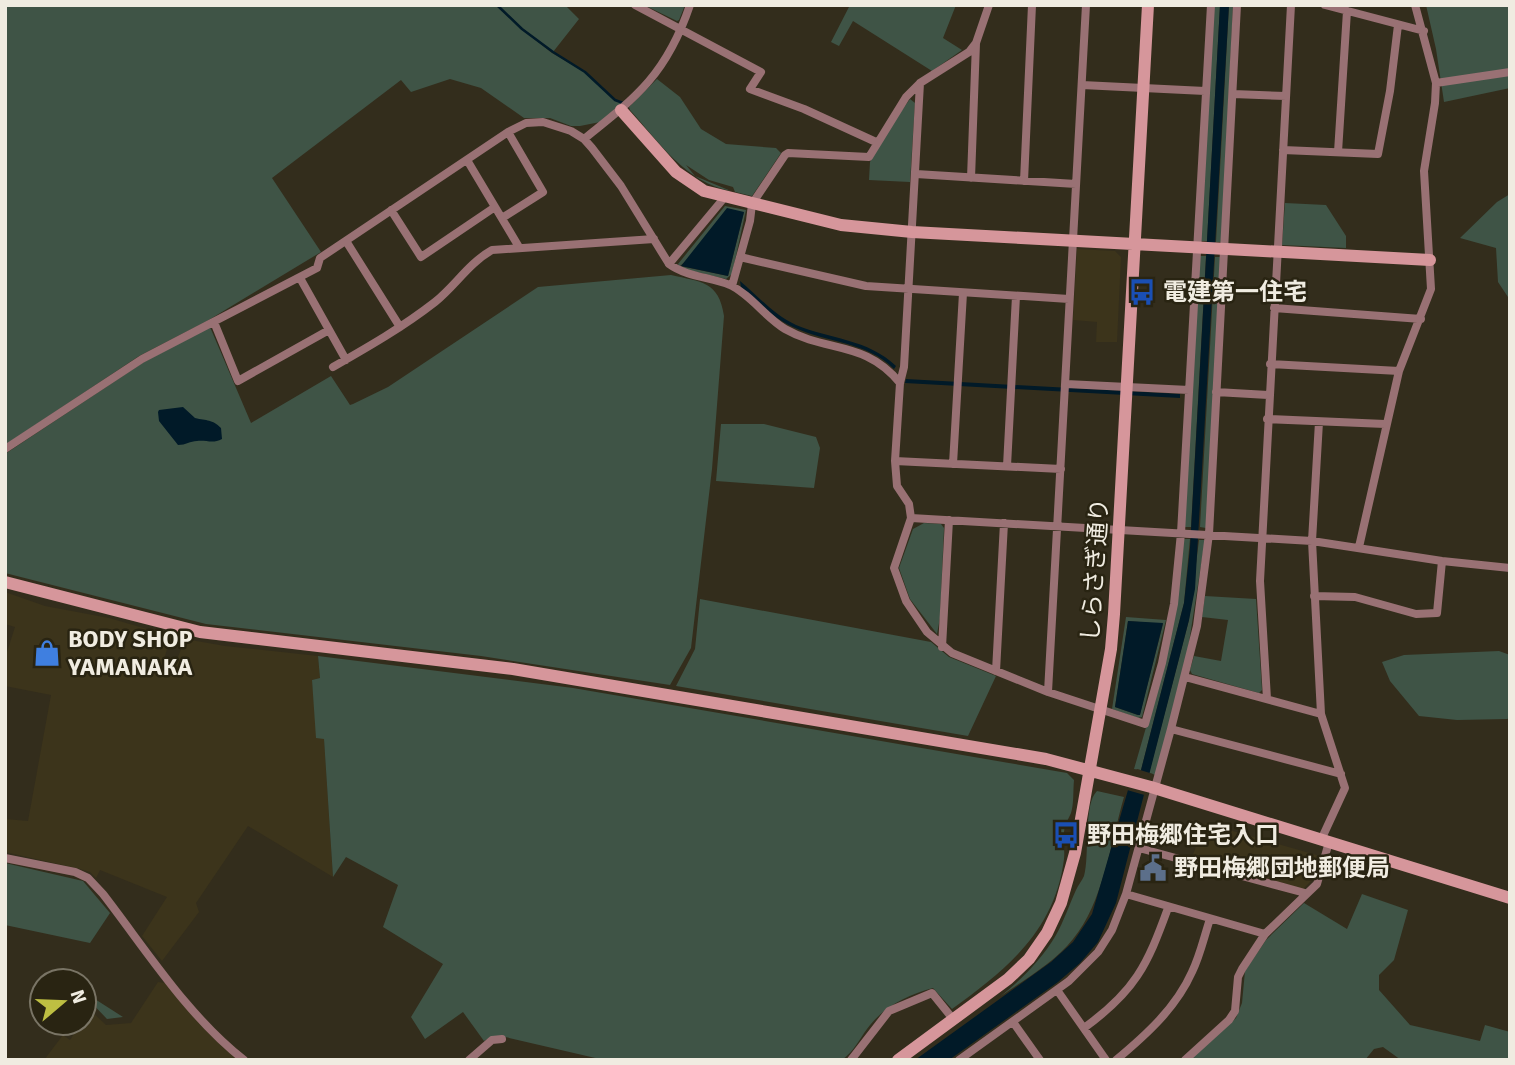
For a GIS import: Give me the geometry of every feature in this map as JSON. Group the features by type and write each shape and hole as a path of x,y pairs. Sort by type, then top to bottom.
{"street":[{"path":"635,5 761,72 750,89 804,109 876,142"},
{"path":"584,139 621,110 653,79 682,29 690,5"},
{"path":"732,286 752,204 788,153 869,157 895,113 920,83 970,52 976,43 989,5"},
{"path":"1024,181 1032,5"},
{"path":"1048,692 1086,5"},
{"name":"しらさぎ通り","path":"898,1060 1008,979 1029,959 1047,933 1061,903 1069,876 1111,649 1120,530 1148,5"},
{"path":"920,83 904,368 900,383 895,461 897,486 909,504 911,518 894,568 906,601 928,632 952,653 1048,692 1145,724 1174,604 1181,533 1210,5"},
{"path":"959,1060 972,1056 1013,1021 1057,990 1098,952 1112,930 1126,894 1185,677 1197,626 1209,534 1237,5"},
{"path":"1267,699 1260,582 1291,5"},
{"path":"1325,5 1424,31"},
{"path":"1359,547 1399,371 1431,289 1424,172 1436,83 1415,5"},
{"path":"1338,152 1346,11"},
{"path":"1283,150 1378,155 1390,91 1398,25"},
{"path":"971,178 976,43"},
{"path":"1436,83 1510,72"},
{"path":"1082,85 1205,91"},
{"path":"1233,94 1286,96"},
{"path":"621,110 676,172 704,191 848,226 912,233 1430,260"},
{"path":"5,449 142,359 317,268 320,258 508,132 526,123 543,122 560,126 584,139 621,186 669,264 680,271 732,286 783,327 810,339 876,359 900,383"},
{"path":"502,218 543,192 508,132"},
{"path":"467,160 519,247"},
{"path":"916,174 1076,184"},
{"path":"669,264 724,198"},
{"path":"391,211 421,257 495,207"},
{"path":"333,367 400,327 438,300 487,253 519,247 654,239"},
{"path":"346,240 400,327"},
{"path":"740,257 866,286 1069,299"},
{"path":"300,278 346,360"},
{"path":"953,464 962,293"},
{"path":"1007,466 1016,296"},
{"path":"1274,308 1421,319"},
{"path":"214,322 238,381 329,330"},
{"path":"1270,363 1399,371"},
{"path":"1066,384 1189,390"},
{"path":"1216,392 1268,395"},
{"path":"1267,419 1385,424"},
{"path":"1185,1060 1195,1048 1229,1020 1235,1011 1238,977 1265,934 1317,884 1325,841 1345,788 1321,713 1312,541 1319,422"},
{"path":"895,461 1061,469"},
{"path":"911,518 1312,541 1442,561 1510,568"},
{"path":"942,646 949,520"},
{"path":"996,671 1004,523"},
{"path":"1314,596 1355,597 1416,614 1437,613 1442,561"},
{"path":"5,582 200,632 526,671 1046,758 1154,788 1510,898"},
{"path":"1185,677 1321,713"},
{"path":"1171,729 1341,774"},
{"path":"1139,848 1306,893"},
{"path":"5,858 75,872 88,878 195,1013 244,1060"},
{"path":"1126,894 1265,934"},
{"path":"1084,1028 1112,1008 1132,986 1153,950 1168,908"},
{"path":"1116,1060 1157,1024 1182,991 1193,971 1210,919"},
{"path":"1057,990 1106,1060"},
{"path":"851,1060 876,1025 895,1008 932,993 953,1018"},
{"path":"1013,1021 1040,1060"},
{"path":"469,1060 492,1040 502,1039"}],"shaded area":[{"path":"1077,249 1115,251 1121,257 1117,342 1096,342 1097,322 1073,320"},
{"path":"5,592 45,606 109,618 171,636 162,666 171,675 185,639 318,656 320,678 312,680 317,738 324,738 333,877 248,826 196,903 199,912 162,961 142,936 167,897 100,870 96,878 90,872 80,869 5,852 5,819 28,821 51,695 5,686 5,658 15,627 5,624"},
{"path":"1205,823 1320,856 1315,877 1303,889 1192,857"},
{"path":"158,982 166,983 239,1060 44,1060 61,1037 70,1040 72,1037 98,1037 98,1017 106,1025 131,1023"}],"green space":[{"path":"5,5 495,5 552,53 588,74 614,100 622,103 600,122 571,126 550,118 524,118 481,88 450,79 411,92 401,80 272,178 321,252 207,321 139,356 5,445"},
{"path":"498,5 565,5 579,19 553,52"},
{"path":"644,5 685,5 677,21"},
{"path":"850,5 956,5 943,38 962,50 932,71 853,21 839,46 831,42"},
{"path":"1213,5 1220,5 1207,241 1200,241"},
{"path":"1229,5 1233,5 1222,242 1216,242"},
{"path":"1426,5 1510,5 1510,88 1444,102"},
{"path":"657,79 680,97 701,129 726,144 776,148 781,153 752,196 735,192 733,187 709,180 686,165 695,176 674,160 630,110 629,107"},
{"path":"910,99 915,103 910,182 869,180 870,162 884,135"},
{"path":"696,176 731,191 715,187"},
{"path":"1510,194 1510,300 1498,282 1496,248 1460,238 1497,202"},
{"path":"1285,203 1326,205 1346,236 1346,248 1282,245"},
{"path":"725,206 746,210 732,274 726,279 680,268 678,264","holes":["744,212 728,276 680,266"]},
{"path":"1199,256 1206,256 1191,527 1184,527"},
{"path":"1215,257 1221,257 1206,528 1200,527"},
{"path":"671,275 700,282 713,289 722,304 724,316 712,469 691,648 670,685 481,656 206,624 5,573 5,454 144,362 210,327 251,423 331,376 350,405 353,404 388,387 538,287"},
{"path":"721,424 764,424 816,437 820,448 814,488 716,481"},
{"path":"924,523 941,524 944,528 937,634 910,599 899,568 913,529"},
{"path":"1184,539 1190,539 1184,603 1141,770 1134,769 1164,665"},
{"path":"1199,540 1205,540 1187,655 1156,775 1149,773 1189,620"},
{"path":"1205,596 1256,599 1262,690 1259,693 1192,674 1190,670 1194,656 1221,661 1228,620 1202,617"},
{"path":"700,599 931,642 949,657 996,676 968,736 676,686 695,649"},
{"path":"1126,617 1166,620 1142,717 1112,709","holes":["1128,621 1163,624 1140,714 1115,707"]},
{"path":"1499,651 1510,655 1510,718 1507,719 1457,720 1419,716 1390,681 1382,662 1404,655"},
{"path":"318,656 573,688 1067,773 1074,780 1073,801 1064,829 1064,859 1059,885 1039,928 1009,963 991,979 952,1009 933,988 896,1003 873,1021 842,1060 604,1060 501,1036 484,1041 463,1012 425,1039 411,1017 443,964 383,927 398,885 346,857 333,877 324,739 316,738 312,680 320,678"},
{"path":"1097,791 1124,797 1105,871 1092,908 1073,939 1057,956 1001,996 1038,960 1062,924 1084,876 1088,818"},
{"path":"5,863 83,881 110,913 90,943 5,925"},
{"path":"1362,894 1408,910 1394,960 1379,975 1379,990 1410,1025 1480,1041 1485,1025 1510,1032 1510,1060 1401,1060 1383,1047 1374,1049 1365,1060 1190,1060 1236,1018 1242,1003 1245,971 1266,940 1304,903 1347,929"},
{"path":"98,1001 123,1017 107,1019 98,1010"}],"water":[{"path":"1220,5 1229,5 1195,589 1116,903 1098,942 1080,963 1058,982 949,1060 915,1060 1051,962 1073,942 1092,914 1128,790 1141,770 1184,603 1190,548"},
{"path":"727,208 744,212 728,276 681,266"},
{"path":"740,281 788,321 873,350 896,366 894,369 871,353 786,323 741,287"},
{"path":"906,379 1180,394 1180,398 905,383"},
{"path":"183,407 195,418 218,425 222,439 178,445 159,421 158,412"},
{"path":"1128,621 1163,623 1140,715 1115,707"}],"pier":[{"path":"1137,769 1153,774 1148,796 1127,790"}],"waterway":[{"path":"497,5 522,29 585,72 615,100 623,103"}],"place":[{"name":"電建第一住宅","path":"1142,292"},
{"name":"BODY SHOP YAMANAKA","path":"47,653"},
{"name":"野田梅郷住宅入口","path":"1066,835"},
{"name":"野田梅郷団地郵便局","path":"1153,868"}]}
